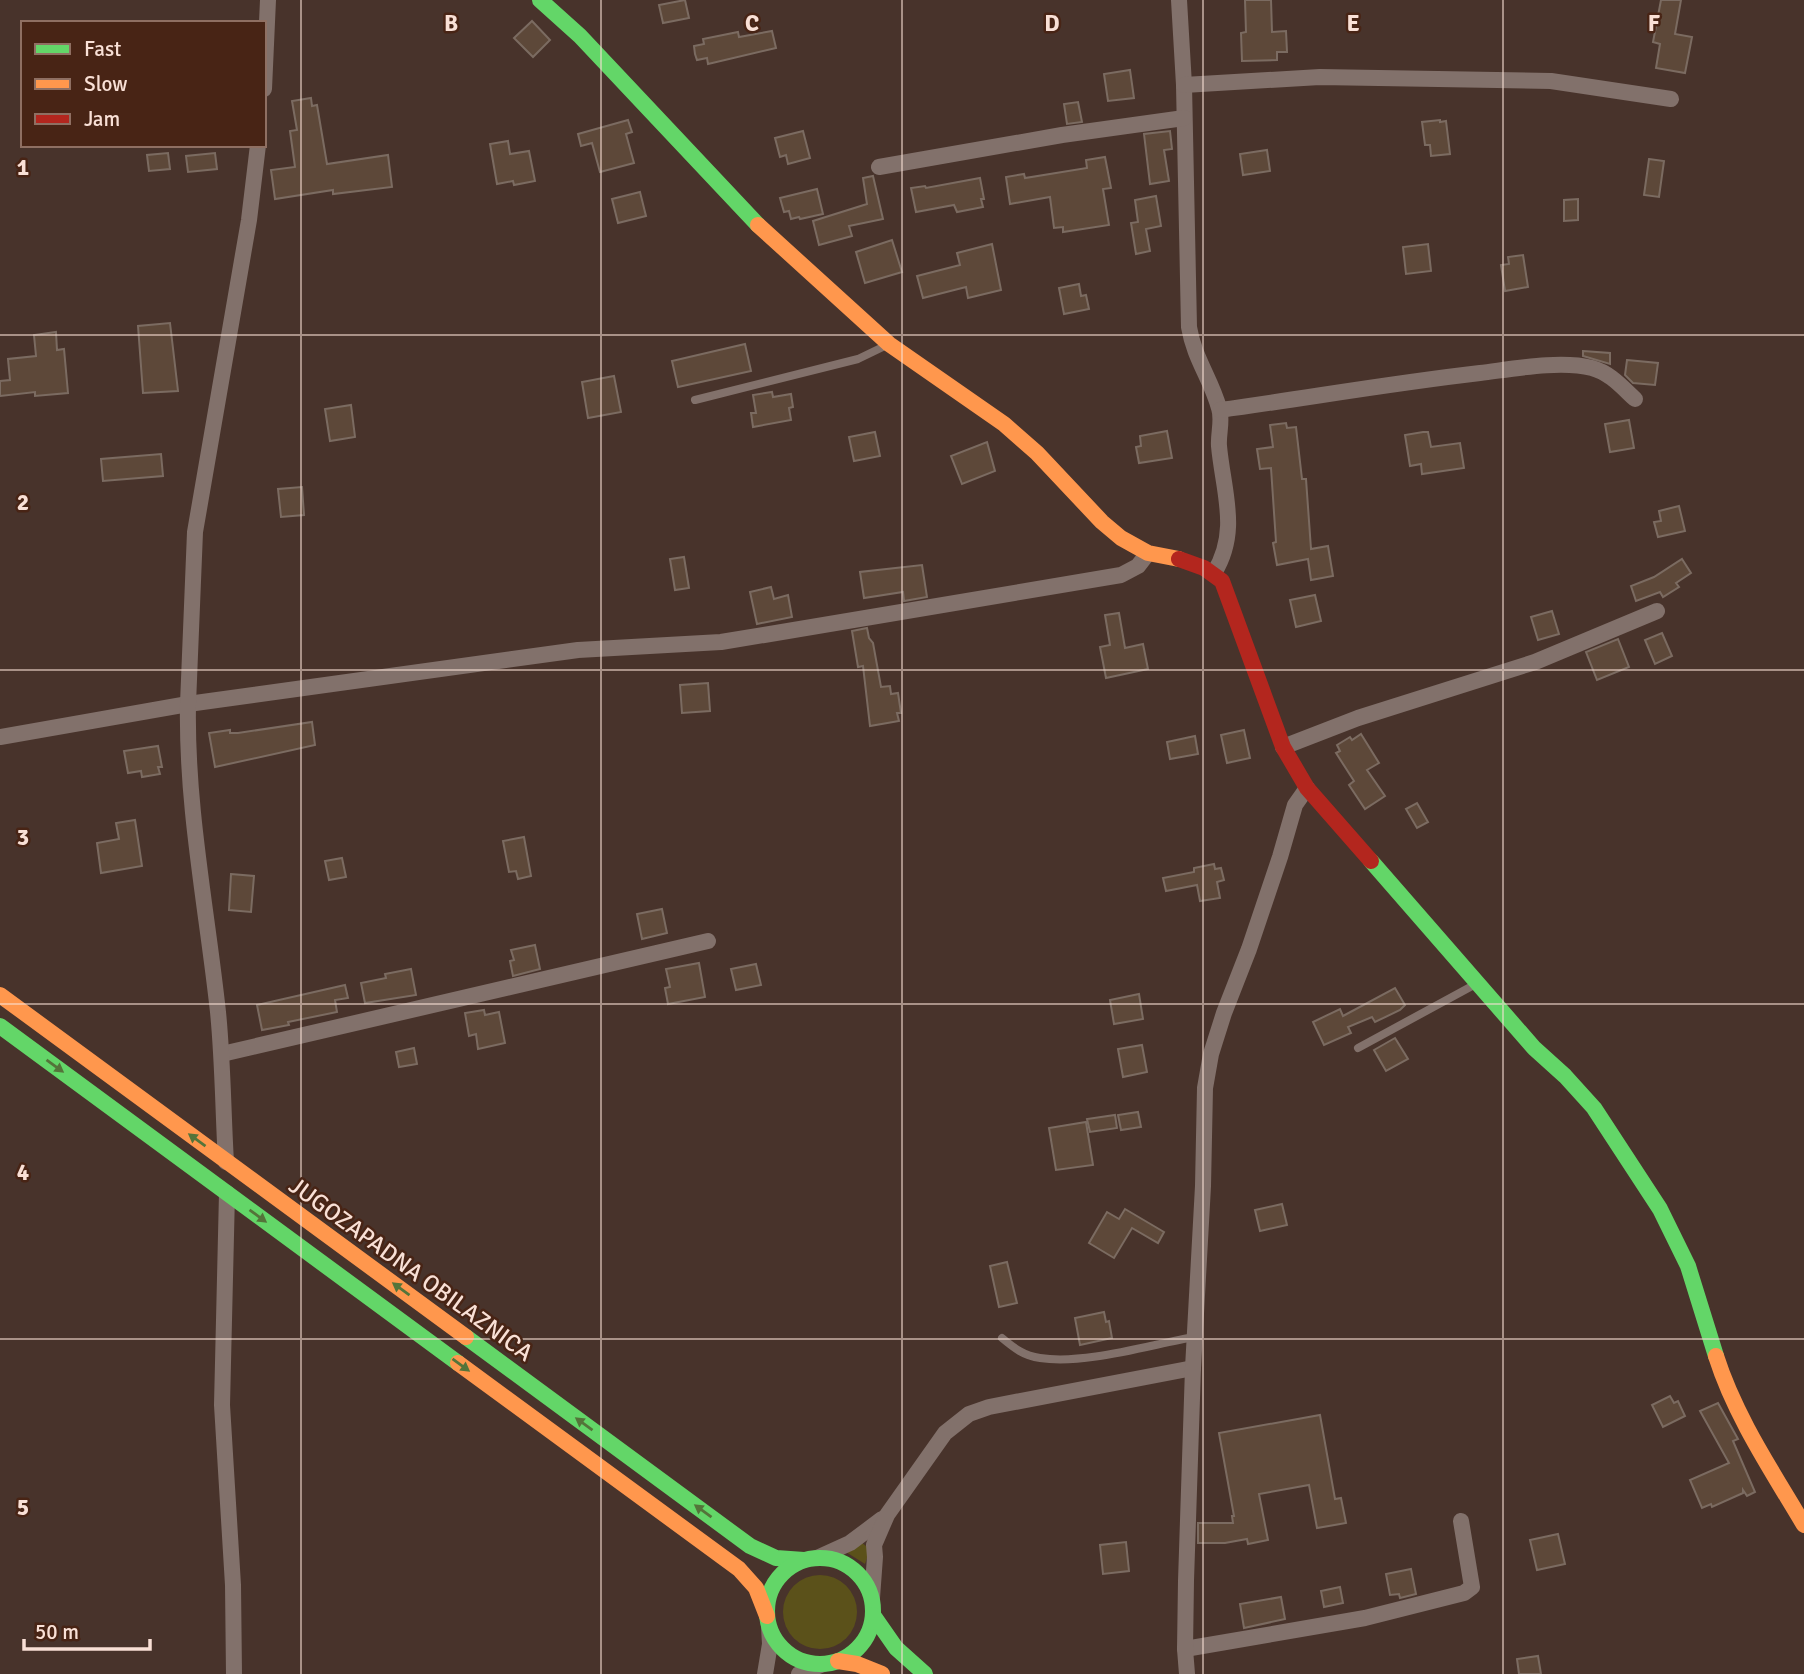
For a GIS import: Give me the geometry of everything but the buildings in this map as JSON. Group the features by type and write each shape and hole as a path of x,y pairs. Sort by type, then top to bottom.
{"main road":[{"path":"540,0 580,36 762,229 889,344 1004,424 1037,453 1110,530 1148,553 1189,562 1214,573 1222,580 1283,747 1307,788 1534,1048 1565,1076 1594,1108 1660,1209 1688,1266 1717,1362 1729,1390 1761,1452 1804,1525"},
{"name":"JUGOZAPADNA OBILAZNICA","path":"0,995 750,1546 768,1556 792,1561 811,1559"},
{"name":"JUGOZAPADNA OBILAZNICA","path":"0,1026 739,1569 756,1588 768,1621"},
{"path":"830,1662 851,1654 862,1643 870,1630 872,1598 864,1581 852,1568 836,1560 811,1559 788,1569 776,1582 769,1598 768,1621 777,1642 790,1654 806,1662 857,1664 882,1674"},
{"path":"873,1615 898,1650 925,1674"}],"street":[{"path":"266,44 268,0"},
{"path":"1179,0 1184,85 1189,327 1195,354 1220,410 1219,444 1229,528 1225,552 1214,573"},
{"path":"1184,85 1320,77 1551,81 1671,99"},
{"path":"879,167 1062,135 1184,118"},
{"path":"226,1162 222,1055 194,818 187,732 195,532 249,220 258,147"},
{"path":"1220,410 1439,378 1520,368 1563,366 1590,368 1609,374 1635,399"},
{"path":"0,737 188,704 578,650 721,642 1121,575 1138,566 1148,553"},
{"path":"1283,747 1358,718 1535,662 1657,611"},
{"path":"1187,1674 1185,1649 1193,1368 1203,1186 1205,1088 1211,1055 1224,1013 1249,949 1295,805 1307,788"},
{"path":"222,1055 708,942"},
{"path":"227,1193 222,1405 233,1585 234,1674"},
{"path":"872,1598 874,1545 887,1515 945,1433 969,1414 989,1407 1193,1368"},
{"path":"811,1559 850,1543 887,1515"},
{"path":"1185,1649 1365,1618 1464,1593 1472,1587 1461,1521"},
{"path":"765,1674 770,1644 768,1621"},
{"path":"799,1674 830,1662"}],"lane":[{"path":"695,400 858,359 889,344"},
{"path":"1358,1048 1477,984"},
{"path":"1002,1338 1016,1350 1037,1358 1059,1360 1099,1356 1195,1337"}],"shaded area":[{"path":"862,1543 870,1549 865,1564 846,1552"},
{"path":"820,1575 841,1581 851,1591 857,1612 851,1633 841,1643 820,1649 799,1643 789,1633 783,1612 789,1591 799,1581"}],"traffic: fast":[{"path":"540,0 580,36 758,225"},
{"path":"1371,861 1534,1048 1565,1076 1594,1108 1660,1209 1688,1266 1716,1356"},
{"path":"0,1026 458,1363"},
{"path":"466,1337 750,1546 776,1558 804,1560"},
{"path":"820,1558 840,1562 857,1574 869,1591 873,1611 869,1631 857,1648 840,1660 820,1664 800,1660 783,1648 771,1631 767,1611 771,1591 783,1574 800,1562 820,1558"},
{"path":"873,1615 896,1648 925,1674"}],"traffic: slow":[{"path":"758,225 889,344 1004,424 1037,453 1102,522 1121,538 1148,553 1179,559"},
{"path":"0,995 466,1337"},
{"path":"1716,1356 1744,1422 1804,1525"},
{"path":"458,1363 739,1569 756,1588 767,1616"},
{"path":"838,1661 857,1664 882,1674"}],"traffic: jam":[{"path":"1179,559 1204,568 1222,581 1283,747 1307,788 1371,861"}]}
